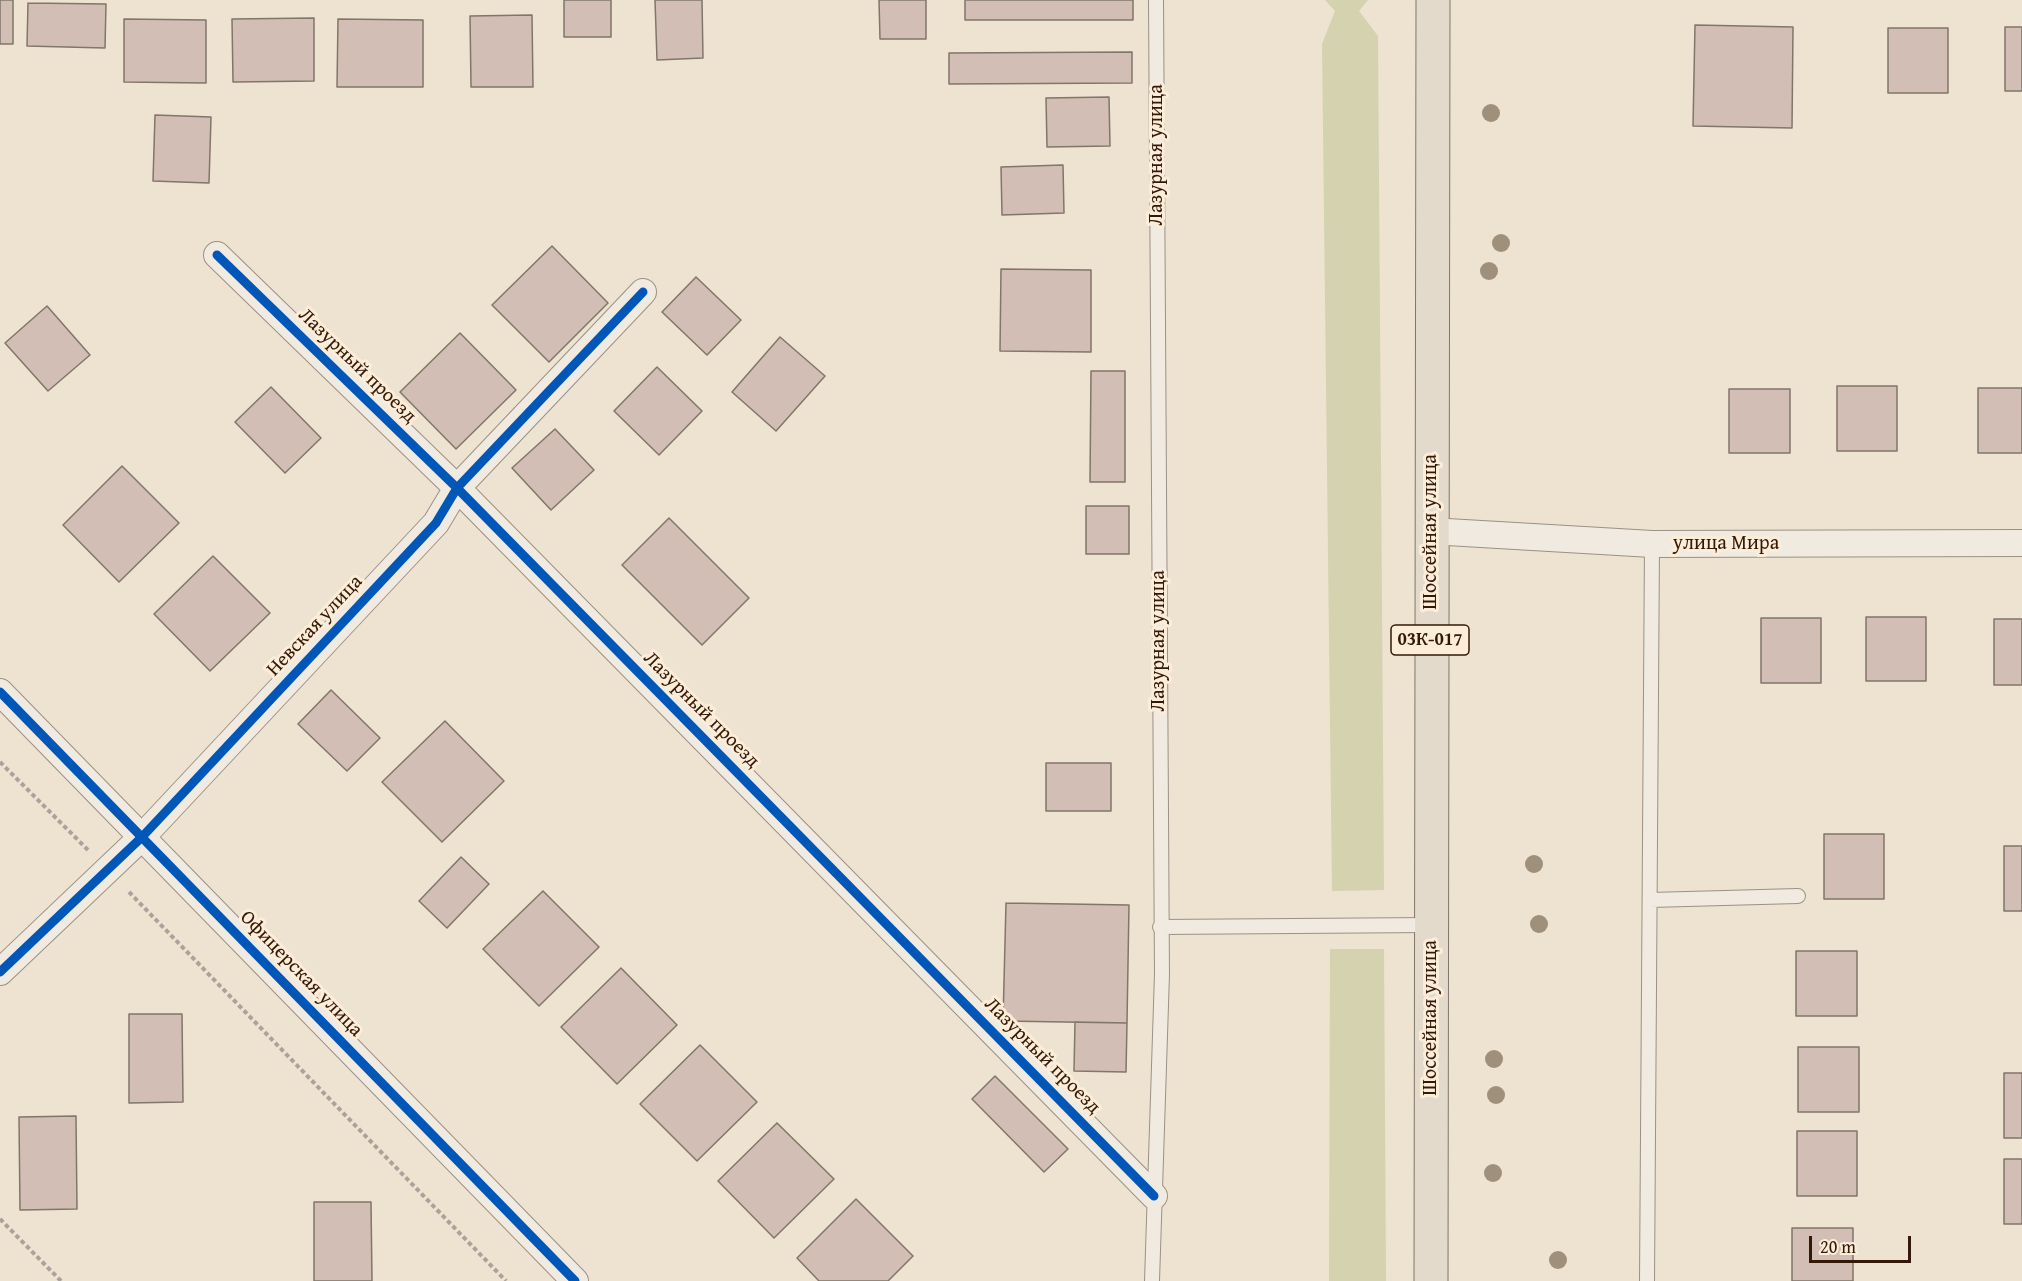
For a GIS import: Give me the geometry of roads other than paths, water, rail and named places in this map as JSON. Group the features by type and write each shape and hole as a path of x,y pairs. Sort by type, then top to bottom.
{"main road":[{"name":"Шоссейная улица","path":"1431,1281 1432,0"}],"street":[{"name":"Лазурный проезд","path":"217,255 457,488 1154,1196"},
{"name":"Невская улица","path":"0,972 142,837 436,523 457,488 643,292"},
{"name":"улица Мира","path":"1430,531 1652,544 2022,543"},
{"name":"Офицерская улица","path":"0,692 576,1281"}],"lane":[{"name":"Лазурная улица","path":"1152,1281 1162,974 1156,0"},
{"path":"1647,1281 1652,544"},
{"path":"1650,900 1798,896"},
{"path":"1160,927 1430,925"}]}
